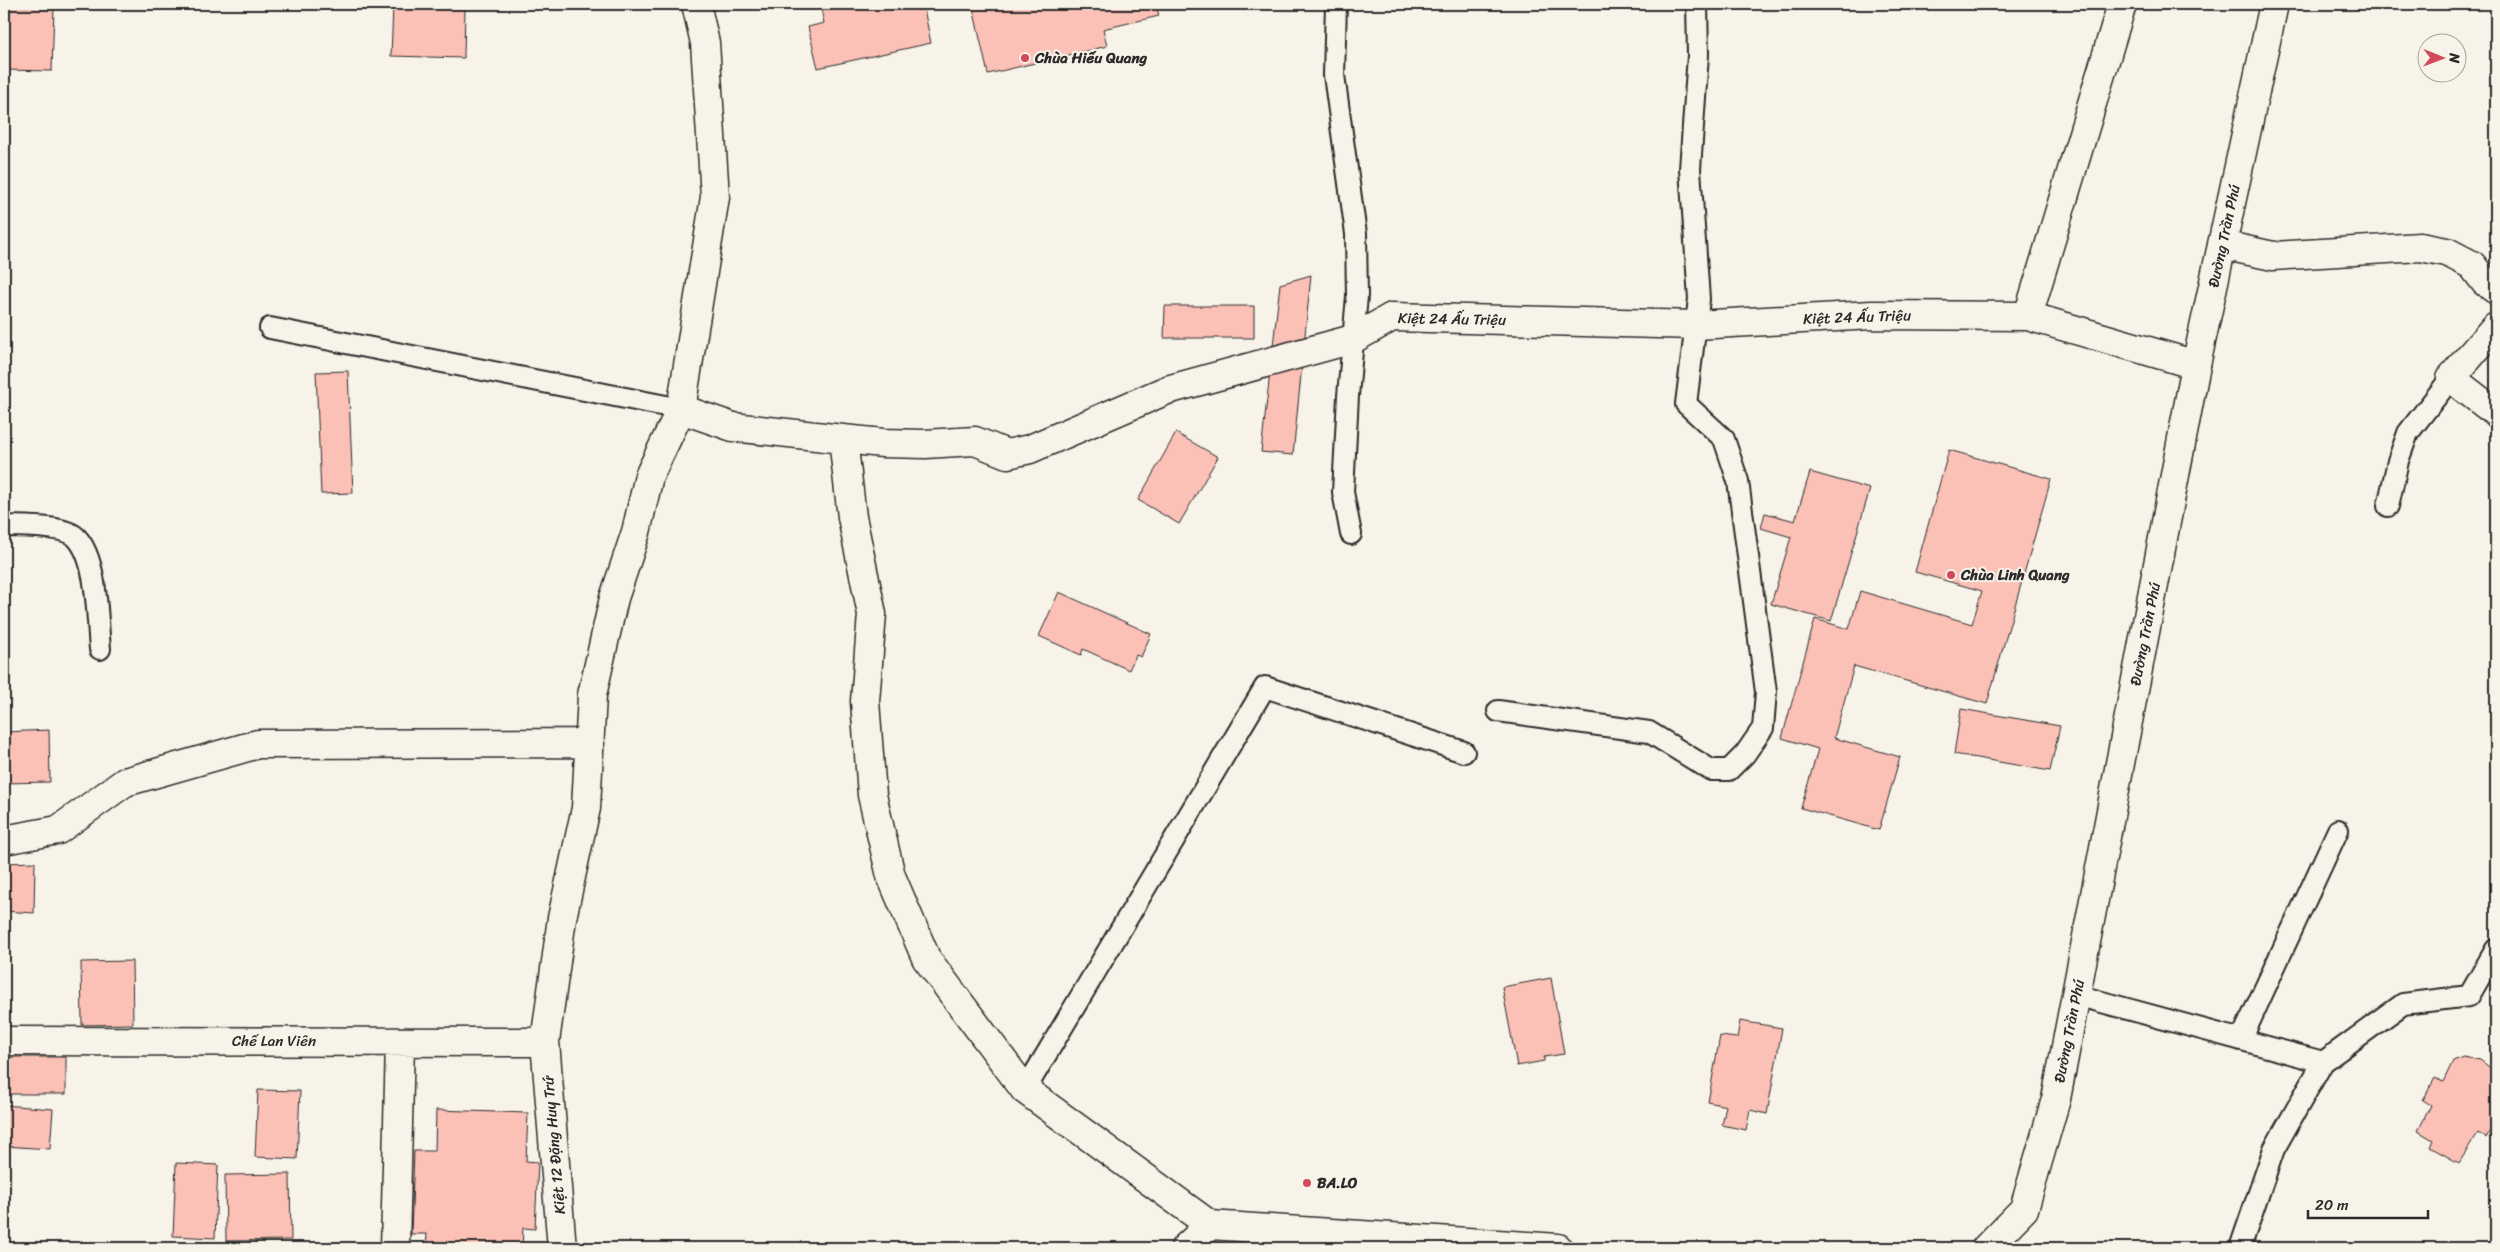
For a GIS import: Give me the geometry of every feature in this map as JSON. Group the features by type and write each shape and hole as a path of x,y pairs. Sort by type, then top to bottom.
{"street":[{"name":"Kiệt 12 Đặng Huy Trứ","path":"562,1248 545,1042 562,918 586,808 592,695 614,598 636,532 649,476 681,409 715,196 705,43 696,4"},
{"path":"2028,316 2122,4"},
{"name":"Đường Trần Phú","path":"1986,1248 2024,1209 2056,1100 2196,365 2274,4"},
{"path":"2222,245 2273,256 2420,247 2447,252 2472,266 2485,282 2496,290"},
{"name":"Kiệt 24 Ấu Triệu","path":"681,409 733,427 908,444 974,441 1007,454 1030,449 1166,390 1353,339 1392,318 1696,325 1872,315 2028,316 2196,365"},
{"path":"2496,326 2451,378 2496,414"},
{"path":"843,439 852,517 872,614 865,702 872,795 891,876 926,958 1025,1090 1210,1225 1558,1248"},
{"path":"4,840 58,830 125,782 258,744 590,743"},
{"name":"Chế Lan Viên","path":"4,1041 545,1042"},
{"path":"395,1248 400,1042"},
{"path":"1185,1248 1210,1225"}],"lane":[{"path":"1336,4 1334,75 1356,234 1357,296 1343,492 1350,534"},
{"path":"1498,711 1649,732 1711,770 1729,770 1745,754 1762,728 1766,692 1738,480 1724,439 1686,404 1699,299 1690,169 1698,55 1697,4"},
{"path":"270,328 681,409"},
{"path":"2388,506 2398,461 2408,433 2451,378"},
{"path":"4,526 55,529 75,536 90,560 100,649"},
{"path":"1025,1090 1265,687 1464,752"},
{"path":"2241,1040 2338,830"},
{"path":"2240,1248 2274,1149 2323,1062 2403,1004 2469,996 2496,949"},
{"path":"2076,995 2323,1062"}],"building":[{"path":"820,4 923,4 931,43 818,68 808,27 824,23"},
{"path":"972,4 1156,4 1159,16 1103,29 1107,46 988,74"},
{"path":"4,5 54,7 52,71 4,70"},
{"path":"393,6 465,8 464,58 391,56"},
{"path":"1311,275 1293,455 1261,452 1280,284"},
{"path":"1165,306 1254,306 1254,338 1164,338"},
{"path":"348,371 353,493 321,494 316,372"},
{"path":"1176,433 1218,457 1179,524 1138,500"},
{"path":"1949,450 2051,479 1987,704 1854,666 1834,738 1900,757 1879,830 1801,808 1818,749 1782,738 1815,619 1849,629 1860,591 1972,624 1982,591 1915,572"},
{"path":"1810,472 1870,489 1831,621 1771,604 1791,537 1761,528 1765,513 1795,521"},
{"path":"1059,592 1151,634 1141,657 1136,655 1129,670 1083,649 1081,655 1039,636"},
{"path":"1961,709 2060,726 2050,771 1954,754"},
{"path":"49,730 50,782 4,783 4,732"},
{"path":"35,862 34,913 4,911 4,863"},
{"path":"132,961 133,1024 82,1025 81,962"},
{"path":"1551,978 1564,1054 1544,1057 1544,1061 1517,1066 1502,987"},
{"path":"1740,1021 1782,1028 1767,1114 1750,1110 1746,1130 1722,1125 1726,1106 1708,1102 1720,1036 1737,1038"},
{"path":"4,1057 66,1057 66,1094 4,1094"},
{"path":"2463,1057 2480,1060 2496,1072 2496,1097 2490,1107 2496,1111 2496,1119 2486,1138 2478,1133 2459,1163 2430,1147 2433,1140 2418,1131 2431,1105 2423,1100 2435,1078 2443,1082 2453,1061"},
{"path":"258,1090 300,1091 297,1159 255,1157"},
{"path":"4,1105 53,1109 50,1149 4,1146"},
{"path":"436,1110 528,1113 526,1161 538,1162 535,1229 523,1228 522,1248 426,1248 427,1234 411,1234 414,1151 435,1151"},
{"path":"176,1163 218,1165 215,1238 173,1236"},
{"path":"290,1174 291,1240 226,1241 225,1175"}],"place":[{"name":"Chùa Hiếu Quang","path":"1025,58"},
{"name":"Chùa Linh Quang","path":"1951,575"},
{"name":"BA.LO","path":"1307,1183"}]}
